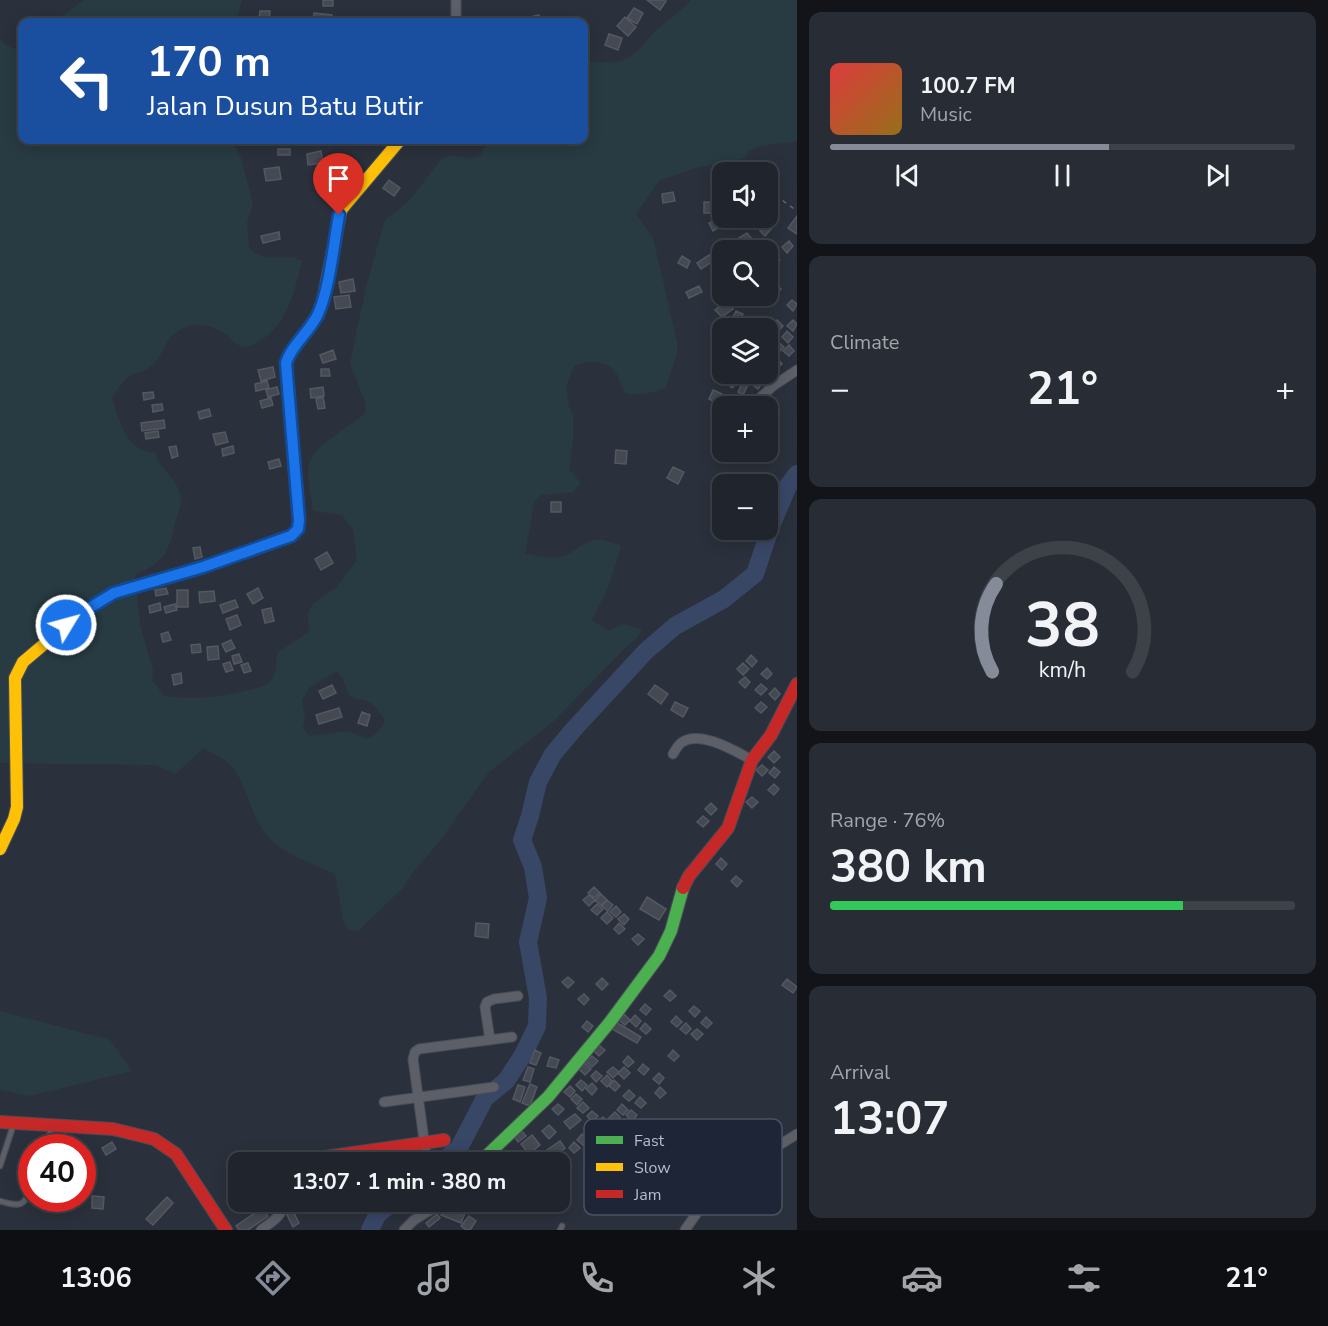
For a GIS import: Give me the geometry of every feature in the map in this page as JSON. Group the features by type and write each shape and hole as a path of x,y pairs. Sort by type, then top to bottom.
{"street":[{"path":"456,0 456,18"},
{"path":"0,849 17,807 15,678 23,662 81,613 114,593 256,549 291,536 298,529 286,363 289,355 318,315 341,210 397,144"},
{"path":"762,396 797,370"},
{"path":"490,1152 548,1097 610,1022 659,956 671,931 681,892 689,876 728,828 752,760 771,735 797,684"},
{"path":"673,754 680,743 690,738 712,741 752,760"},
{"path":"490,1040 485,1007 487,1002 518,996"},
{"path":"425,1152 413,1059 417,1050 512,1036"},
{"path":"384,1102 494,1087"},
{"path":"0,1122 113,1129 146,1136 162,1143 176,1154 226,1230"},
{"path":"782,1143 797,1134"},
{"path":"395,1152 444,1140"},
{"path":"261,1230 281,1212"},
{"path":"404,1230 428,1212"},
{"path":"685,1230 695,1215"}],"lane":[{"path":"0,1166 14,1123"},
{"path":"50,1134 53,1124"},
{"path":"0,1201 18,1205"}],"path":[{"path":"778,197 797,211"}],"shaded area":[{"path":"84,0 242,0 237,18 60,18"},
{"path":"691,0 797,0 797,141 759,146 743,159 712,162 712,165 695,168 659,181 636,214 653,238 677,342 677,352 666,388 646,393 626,394 618,376 610,367 598,362 586,362 574,366 566,386 569,407 573,415 573,440 569,469 581,483 573,492 541,495 534,502 525,554 554,558 564,556 590,541 598,540 621,546 609,585 592,620 608,631 624,624 642,630 636,639 555,720 488,773 440,841 413,872 403,888 358,931 348,929 343,921 335,874 299,858 274,842 257,819 234,769 204,748 175,774 156,765 0,763 0,40 8,46 18,48 18,144 234,144 241,158 253,204 247,222 249,248 262,256 289,257 302,261 288,307 276,327 268,335 253,345 242,346 214,328 203,325 188,326 173,335 152,365 125,379 112,399 126,434 137,447 155,453 176,484 181,497 168,548 154,565 135,575 140,625 153,670 152,680 164,696 185,698 228,695 257,688 271,681 275,671 277,653 309,632 308,613 312,605 337,587 357,560 353,530 342,515 313,511 308,470 310,462 320,447 366,411 365,402 350,363 366,287 385,220 409,201 442,158 452,155 471,158 480,156 486,144 588,144 588,63 621,61 638,51 654,32","holes":["337,671 343,679 349,696 370,703 385,720 382,727 366,739 348,731 309,736 303,728 305,719 302,700 310,687"]},
{"path":"0,1011 110,1040 132,1071 29,1096 0,1090"}],"building":[{"path":"323,0 333,0 333,6 323,6"},
{"path":"647,0 665,0 666,1 660,10"},
{"path":"634,8 643,13 637,24 627,18"},
{"path":"260,11 270,11 269,18 259,18"},
{"path":"314,13 332,15 332,18 313,18"},
{"path":"625,17 636,27 628,36 617,26"},
{"path":"609,34 622,38 618,50 605,45"},
{"path":"278,149 290,149 290,155 278,155"},
{"path":"321,151 323,163 308,165 307,154"},
{"path":"279,167 281,179 266,181 264,169"},
{"path":"389,180 400,188 394,196 383,188"},
{"path":"673,192 675,201 663,203 662,194"},
{"path":"704,202 711,202 711,213 704,213"},
{"path":"797,216 797,234 788,228"},
{"path":"763,228 772,228 765,236 760,231"},
{"path":"279,232 280,239 263,243 261,236"},
{"path":"747,233 751,238 741,240 739,238"},
{"path":"789,241 793,246 787,253 782,247"},
{"path":"709,255 712,260 701,269 697,263"},
{"path":"682,256 690,261 687,268 678,263"},
{"path":"353,279 355,291 341,293 339,282"},
{"path":"699,286 702,292 689,298 686,292"},
{"path":"349,295 351,307 336,309 334,297"},
{"path":"792,300 797,304 793,311 787,305"},
{"path":"720,306 730,306 733,309 722,317 715,310"},
{"path":"736,311 743,314 741,318 732,318"},
{"path":"793,320 797,324 793,331 787,326"},
{"path":"778,321 783,326 778,331"},
{"path":"787,331 793,337 788,343 782,337"},
{"path":"778,342 784,347 778,353"},
{"path":"789,345 794,351 789,356 783,351"},
{"path":"333,350 336,359 323,363 320,355"},
{"path":"273,367 275,377 261,381 258,370"},
{"path":"321,369 329,369 330,376 321,376"},
{"path":"267,381 269,388 256,391 255,384"},
{"path":"742,384 748,385 743,395 738,392"},
{"path":"751,384 762,384 758,389"},
{"path":"277,387 279,394 268,397 266,390"},
{"path":"323,387 324,396 311,398 310,389"},
{"path":"713,390 722,394 721,396 712,396 712,401 709,399"},
{"path":"153,392 154,398 144,400 143,393"},
{"path":"323,397 325,408 318,409 316,399"},
{"path":"271,398 273,405 262,408 260,401"},
{"path":"162,404 163,410 153,412 152,405"},
{"path":"209,409 211,416 200,419 198,412"},
{"path":"164,420 165,428 142,431 141,423"},
{"path":"158,431 159,437 146,439 145,433"},
{"path":"225,432 228,442 216,445 213,434"},
{"path":"176,446 178,456 172,458 169,447"},
{"path":"233,446 234,453 223,456 222,449"},
{"path":"616,450 627,451 626,464 615,463"},
{"path":"279,459 281,466 270,469 268,462"},
{"path":"673,467 684,472 678,484 667,478"},
{"path":"551,502 561,502 561,512 551,512"},
{"path":"200,547 202,557 195,559 193,548"},
{"path":"327,552 333,563 321,570 315,559"},
{"path":"166,588 168,594 156,596 155,590"},
{"path":"258,588 263,598 253,604 247,594"},
{"path":"177,590 188,590 188,607 177,607"},
{"path":"214,591 215,601 200,603 199,592"},
{"path":"235,600 238,607 223,613 220,605"},
{"path":"160,603 161,610 150,613 149,606"},
{"path":"175,604 177,610 166,613 164,607"},
{"path":"271,608 274,621 265,623 262,610"},
{"path":"237,615 241,625 230,630 226,619"},
{"path":"168,632 171,640 163,642 161,634"},
{"path":"231,640 235,648 226,652 222,644"},
{"path":"200,644 201,652 192,653 191,645"},
{"path":"218,646 219,659 208,660 207,647"},
{"path":"239,654 242,662 234,664 232,656"},
{"path":"751,655 757,661 752,667 746,661"},
{"path":"230,662 233,670 226,672 223,664"},
{"path":"248,663 251,671 244,673 241,665"},
{"path":"743,663 749,669 743,675 737,669"},
{"path":"767,668 772,674 767,679 761,674"},
{"path":"181,673 182,683 174,685 172,675"},
{"path":"745,677 750,682 745,688 739,682"},
{"path":"761,684 767,689 761,695 755,690"},
{"path":"332,685 336,693 323,699 319,691"},
{"path":"655,685 668,694 661,704 648,694"},
{"path":"775,688 780,694 775,700 769,694"},
{"path":"675,702 688,708 683,717 671,710"},
{"path":"761,702 767,707 761,713 755,708"},
{"path":"339,708 342,717 319,724 316,715"},
{"path":"362,712 370,715 367,726 358,723"},
{"path":"774,751 780,757 774,763 768,757"},
{"path":"762,765 768,770 762,776 756,770"},
{"path":"774,767 780,772 775,778 769,773"},
{"path":"774,784 779,789 774,795 768,790"},
{"path":"752,797 758,802 752,808 746,802"},
{"path":"711,803 717,809 711,815 705,809"},
{"path":"703,816 709,821 703,827 697,822"},
{"path":"721,858 727,864 722,870 716,864"},
{"path":"736,876 742,881 737,887 731,881"},
{"path":"594,887 600,893 594,898 588,893"},
{"path":"601,894 607,900 601,905 595,900"},
{"path":"589,895 595,900 589,906 583,900"},
{"path":"647,897 666,909 659,920 640,909"},
{"path":"607,900 613,905 608,911 602,906"},
{"path":"597,904 603,909 597,915 591,910"},
{"path":"616,906 621,912 616,917 610,912"},
{"path":"607,912 613,918 607,924 601,918"},
{"path":"624,914 629,919 624,925 618,919"},
{"path":"476,923 489,924 488,938 475,936"},
{"path":"619,923 625,929 619,934 614,929"},
{"path":"638,934 644,939 638,945 632,939"},
{"path":"568,977 574,982 568,988 562,982"},
{"path":"602,978 608,984 602,990 596,984"},
{"path":"787,979 797,987 793,993 782,985"},
{"path":"670,990 676,996 670,1001 664,996"},
{"path":"584,994 589,999 584,1005 578,999"},
{"path":"645,1004 651,1009 646,1015 640,1010"},
{"path":"694,1006 700,1011 695,1017 689,1011"},
{"path":"624,1014 630,1020 625,1025 619,1020"},
{"path":"635,1015 641,1021 636,1027 630,1021"},
{"path":"676,1016 682,1022 677,1027 671,1022"},
{"path":"706,1017 712,1023 707,1028 701,1023"},
{"path":"587,1021 593,1026 588,1032 582,1027"},
{"path":"616,1022 641,1037 637,1043 612,1029"},
{"path":"645,1023 651,1029 646,1034 640,1029"},
{"path":"686,1023 691,1029 686,1034 680,1029"},
{"path":"697,1029 703,1034 697,1040 691,1034"},
{"path":"599,1045 605,1050 599,1056 593,1050"},
{"path":"535,1050 541,1053 536,1065 530,1063"},
{"path":"673,1050 679,1056 674,1061 668,1056"},
{"path":"592,1056 598,1061 592,1067 586,1061"},
{"path":"628,1056 634,1062 628,1067 623,1062"},
{"path":"550,1057 559,1060 556,1068 547,1066"},
{"path":"585,1063 591,1069 585,1075 579,1069"},
{"path":"643,1064 649,1069 644,1075 638,1070"},
{"path":"528,1067 534,1069 530,1082 523,1080"},
{"path":"613,1067 619,1072 613,1078 607,1072"},
{"path":"624,1067 630,1073 624,1079 618,1073"},
{"path":"596,1071 602,1076 596,1082 591,1076"},
{"path":"659,1073 664,1078 659,1084 653,1079"},
{"path":"607,1075 612,1081 607,1087 601,1081"},
{"path":"581,1080 587,1085 582,1091 576,1085"},
{"path":"614,1080 620,1086 615,1091 609,1086"},
{"path":"592,1083 597,1089 592,1095 586,1089"},
{"path":"530,1084 537,1087 530,1106 522,1103"},
{"path":"518,1085 525,1087 520,1102 513,1099"},
{"path":"570,1086 575,1091 570,1097 564,1092"},
{"path":"660,1087 666,1093 660,1098 655,1093"},
{"path":"629,1090 635,1096 629,1101 623,1096"},
{"path":"576,1094 582,1099 577,1105 571,1099"},
{"path":"640,1097 646,1103 641,1108 635,1103"},
{"path":"583,1102 589,1108 583,1113 577,1108"},
{"path":"558,1104 564,1109 558,1115 552,1109"},
{"path":"622,1104 628,1110 623,1115 617,1110"},
{"path":"631,1110 637,1115 634,1119 630,1119 626,1115"},
{"path":"592,1111 598,1116 595,1119 590,1119 587,1116"},
{"path":"615,1112 620,1117 618,1119 609,1118"},
{"path":"575,1114 581,1120 570,1129 564,1122"},
{"path":"549,1125 556,1132 549,1139 542,1131"},
{"path":"520,1129 526,1136 518,1142 513,1135"},
{"path":"582,1134 584,1136 583,1145 577,1140"},
{"path":"532,1135 540,1145 531,1152 527,1152 521,1144"},
{"path":"560,1141 565,1148 560,1152 547,1150"},
{"path":"112,1142 116,1149 106,1155 102,1148"},
{"path":"574,1142 580,1148 574,1153 569,1148"},
{"path":"96,1196 104,1197 103,1209 96,1208"},
{"path":"167,1197 173,1203 153,1225 146,1219"},
{"path":"256,1212 265,1212 268,1216 248,1230 239,1230 236,1226"},
{"path":"294,1212 299,1223 293,1227 287,1215"},
{"path":"442,1212 465,1213 461,1223 441,1215"},
{"path":"437,1214 440,1218 429,1227 426,1223"},
{"path":"469,1216 476,1221 470,1230 466,1230 461,1226"}],"waterway":[{"path":"454,1152 459,1148 485,1098 506,1081 523,1055 537,1026 538,998 528,942 538,898 533,867 522,840 538,782 553,754 646,651 675,626 724,599 755,574 771,526 788,486 797,474"},
{"path":"370,1230 381,1212"}],"traffic: fast":[{"path":"490,1152 548,1097 610,1022 659,956 671,931 683,888"}],"traffic: slow":[{"path":"291,423 286,363 289,355 318,315 341,210 397,144"},
{"path":"0,849 17,807 15,678 23,662 81,613 114,593 144,584"}],"traffic: jam":[{"path":"144,584 203,567 291,536 298,529 291,423"},
{"path":"683,888 689,876 728,828 752,760 771,735 797,684"},
{"path":"0,1122 113,1129 154,1139 176,1154 226,1230"},
{"path":"360,1152 444,1140"}],"route":[{"path":"66,625 114,593 256,549 291,536 298,529 285,367 287,358 318,315 323,300 339,215"}]}
